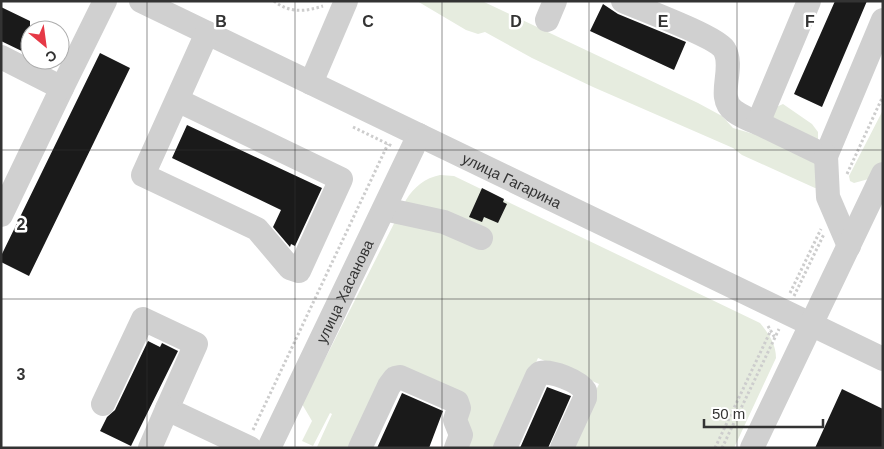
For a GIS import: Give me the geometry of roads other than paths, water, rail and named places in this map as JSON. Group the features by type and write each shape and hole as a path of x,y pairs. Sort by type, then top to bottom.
{"street":[{"path":"1,215 105,1"},
{"name":"улица Гагарина","path":"141,1 883,359"},
{"path":"622,1 717,42 727,57 726,99 734,112 826,156"},
{"path":"758,124 809,1"},
{"path":"311,83 338,2"},
{"path":"849,246 831,208 828,197 826,156 883,20"},
{"path":"177,100 341,179 299,271 290,268 257,229 144,175 177,100 207,33"},
{"path":"1,57 62,88"},
{"name":"улица Хасанова","path":"269,448 419,135"},
{"path":"752,448 849,246 876,203 883,174"},
{"path":"384,209 444,222 481,238"},
{"path":"103,404 143,319 196,344 150,448"},
{"path":"505,448 537,376 547,372 579,385 585,391 585,398 562,448"},
{"path":"360,448 389,386 396,378 400,377 457,402 459,408 456,420 461,435 456,448"},
{"path":"167,409 248,447"}]}
